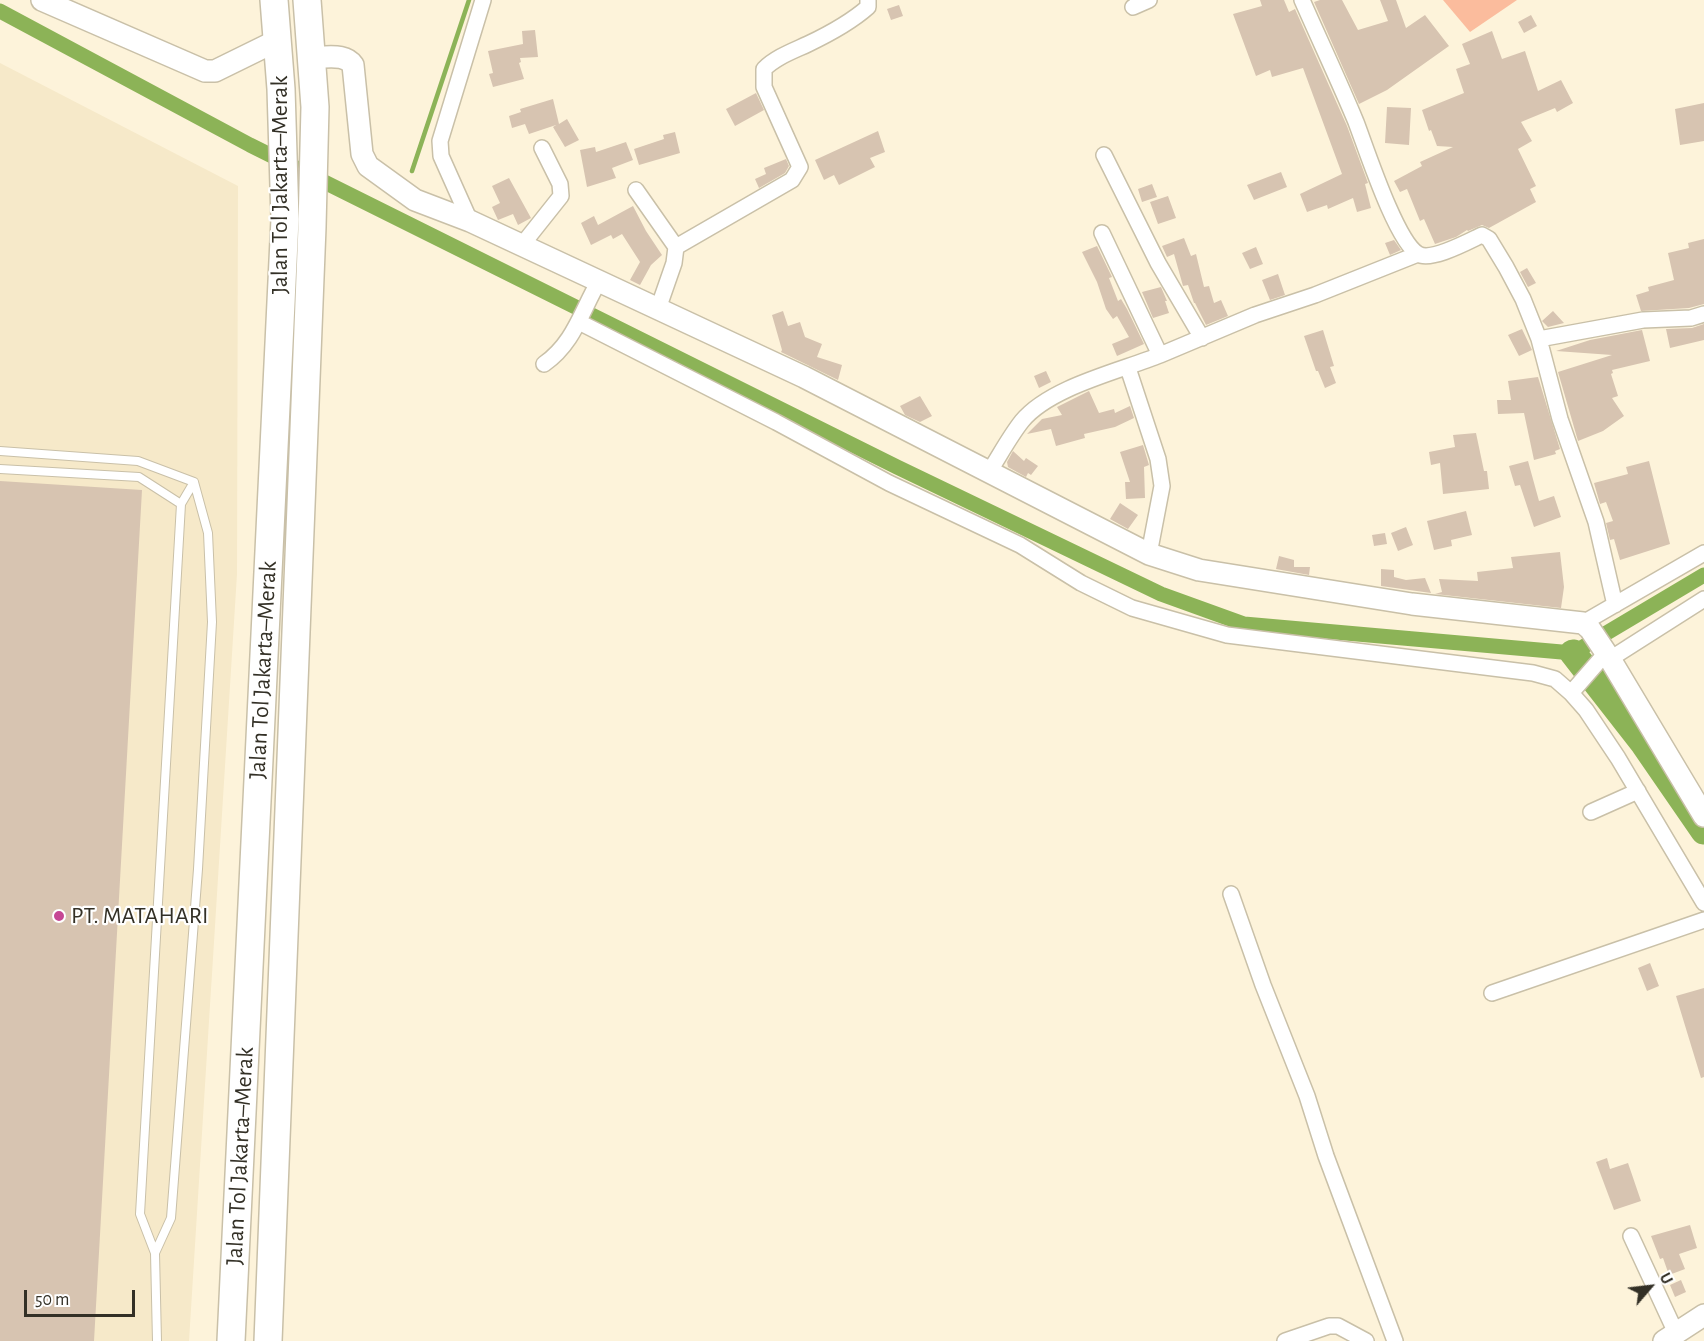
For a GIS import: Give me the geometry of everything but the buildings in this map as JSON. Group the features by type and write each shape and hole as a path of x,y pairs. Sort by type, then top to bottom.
{"highway":[{"name":"Jalan Tol Jakarta–Merak","path":"231,1341 285,219 281,89 274,0"},
{"name":"Jalan Tol Jakarta–Merak","path":"268,1341 312,227 315,107 307,0"}],"street":[{"path":"43,0 205,71 215,71 272,43"},
{"path":"470,221 441,156 440,141 483,0"},
{"path":"676,247 792,180 800,167 764,87 764,69 773,60 811,42 858,15 868,7 868,0"},
{"path":"1133,7 1149,0"},
{"path":"1302,0 1355,121 1387,205 1406,242 1418,254 1426,256 1440,253 1482,235 1489,239 1519,291 1539,339 1560,419 1596,522 1615,605"},
{"path":"314,57 347,58 353,65 362,154 368,166 408,196 470,221 522,245 596,285 658,309 804,377 1149,554 1199,570 1412,604 1587,626 1615,605 1704,553"},
{"path":"522,245 561,196 560,184 542,148"},
{"path":"1104,155 1158,263 1202,338"},
{"path":"636,190 676,247 674,263 658,309"},
{"path":"1102,233 1160,355"},
{"path":"989,472 1023,420 1042,404 1063,391 1128,368 1254,315 1315,295 1418,254"},
{"path":"544,364 558,355 580,319 596,285"},
{"path":"1539,339 1643,320 1692,318 1704,314"},
{"path":"580,319 889,483 1020,544 1081,583 1132,608 1227,635 1533,673 1556,679 1575,689 1704,903"},
{"path":"1128,368 1158,459 1162,486 1149,554"},
{"path":"1575,689 1605,655 1704,599"},
{"path":"1587,626 1704,816"},
{"path":"1591,812 1638,791"},
{"path":"1231,894 1263,986 1307,1096 1392,1340"},
{"path":"1492,993 1704,920"},
{"path":"1631,1236 1670,1337 1704,1315"},
{"path":"1285,1341 1329,1326 1338,1326 1366,1341"}],"lane":[{"path":"0,451 138,461 194,482"},
{"path":"0,469 139,477 181,504"},
{"path":"157,1341 155,1253 140,1214 181,504 194,482"},
{"path":"155,1253 171,1218 198,869 212,622 208,533 194,482"}],"shaded area":[{"path":"1443,0 1517,0 1470,32"},
{"path":"0,63 238,186 237,574 189,1341 0,1341"}],"waterway":[{"path":"412,171 469,0"},
{"path":"0,11 250,145 897,467 1161,594 1244,624 1573,653 1704,575"},
{"path":"1573,653 1644,744 1704,831"}],"place":[{"name":"PT. MATAHARI","path":"59,916"}]}
